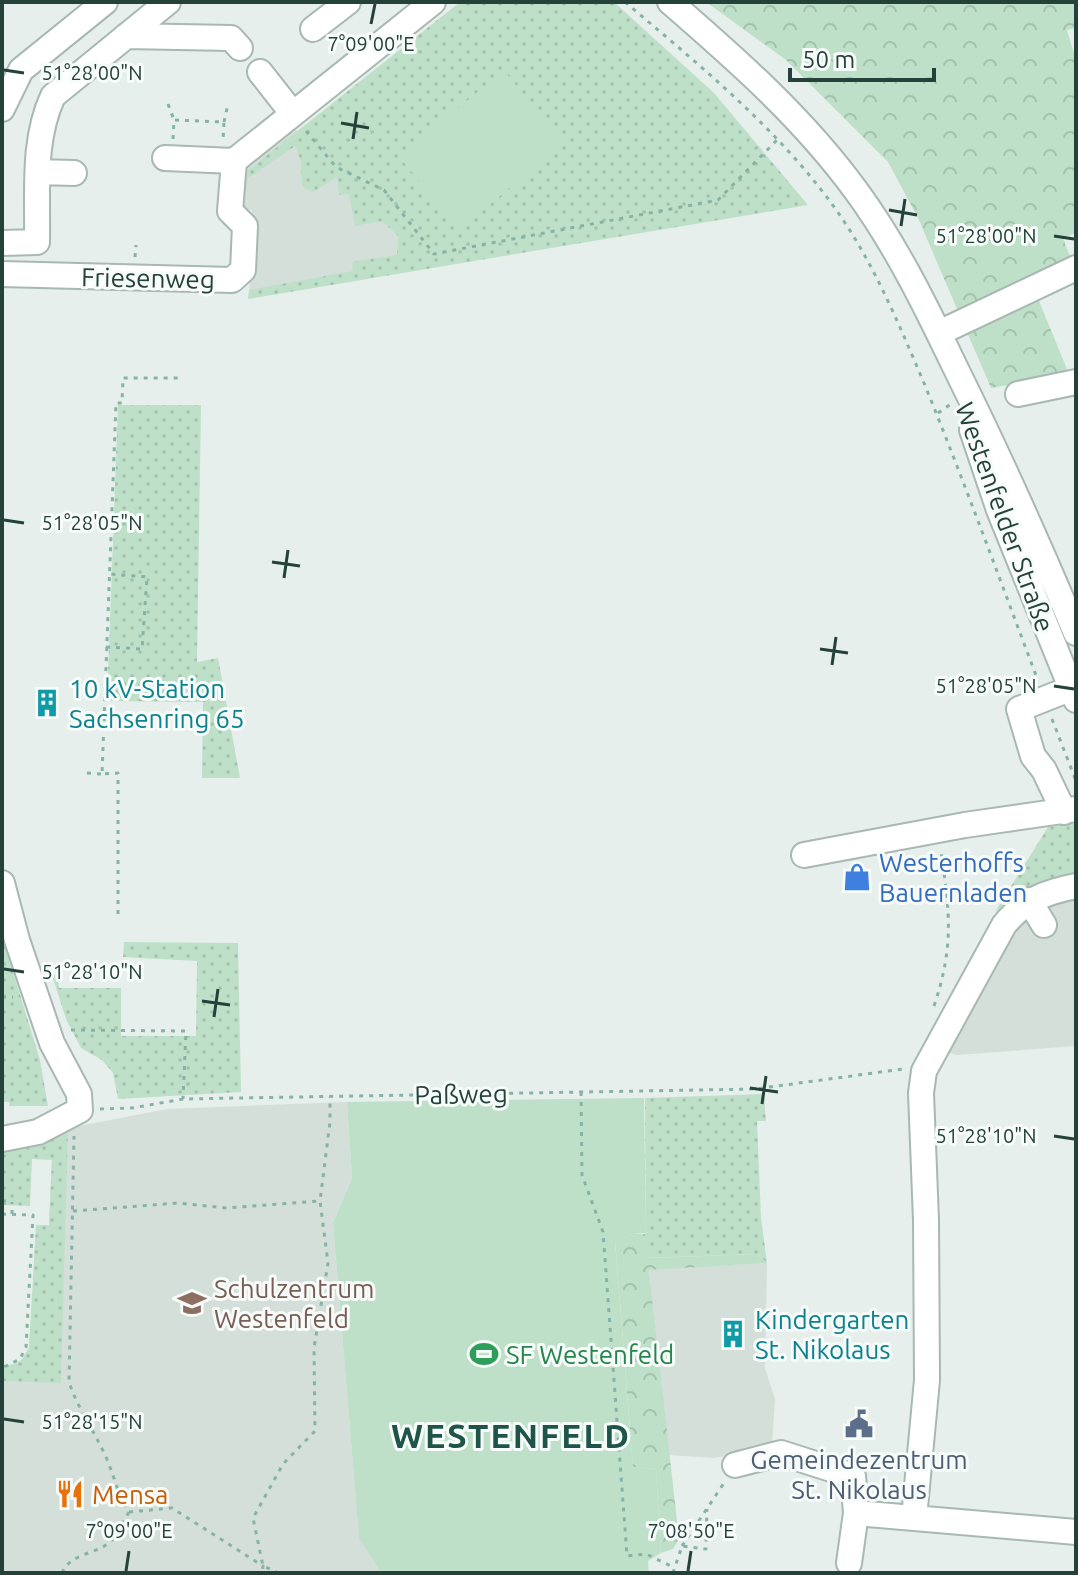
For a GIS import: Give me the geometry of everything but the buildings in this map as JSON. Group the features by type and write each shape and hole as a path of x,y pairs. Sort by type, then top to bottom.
{"street":[{"path":"2,243 37,242 39,137 43,117 53,96 168,2"},
{"path":"313,29 348,2"},
{"name":"Westenfelder Straße","path":"670,2 798,118 885,233 939,333 1021,502 1076,633"},
{"path":"2,109 21,70 101,3"},
{"path":"169,158 228,161 293,114 428,4"},
{"path":"126,36 231,38 240,48"},
{"path":"260,72 293,114"},
{"name":"Friesenweg","path":"2,274 232,280 243,270 245,226 230,211 228,161"},
{"path":"38,172 74,173"},
{"path":"939,333 1076,268"},
{"name":"Westenfelder Straße","path":"939,333 999,510 1068,655 1074,694"},
{"path":"1018,394 1076,382"},
{"path":"804,855 937,830 1070,811 1033,756 1019,709 1045,698 1074,694"},
{"path":"2,883 17,940 48,1030 79,1102 38,1132 2,1139"},
{"path":"914,1518 927,1380 921,1093 924,1071 1004,925 1029,900 1076,886"},
{"path":"1029,900 1044,925"},
{"path":"735,1465 781,1453 853,1476 856,1513 849,1563"},
{"path":"856,1513 1076,1532"}],"path":[{"path":"625,2 740,101 778,139 830,201 856,240 879,282 937,415 1076,781"},
{"path":"168,104 174,120 169,158"},
{"path":"228,104 224,122 228,161"},
{"path":"293,114 336,167 384,190 434,254 718,200 778,139"},
{"path":"174,120 224,122"},
{"path":"102,774 116,403 122,403 123,378 179,378"},
{"path":"106,647 142,649 147,577 110,574"},
{"path":"87,773 118,773 118,914"},
{"path":"933,1007 947,966 949,935 949,913 937,830"},
{"path":"48,1030 186,1031 183,1099"},
{"name":"Paßweg","path":"79,1102 132,1108 183,1099 755,1089 909,1068 924,1071"},
{"path":"581,1092 582,1175 603,1232 627,1556 646,1554 673,1567"},
{"path":"262,1573 253,1518 283,1464 315,1431 314,1348 328,1263 320,1201 330,1097"},
{"path":"79,1102 74,1132 69,1382 77,1407 106,1456 119,1497 129,1512"},
{"path":"73,1211 178,1203 227,1208 320,1201"},
{"path":"12,1202 12,1214"},
{"path":"2,1214 33,1215 26,1347 20,1359 2,1368"},
{"path":"673,1573 682,1546 735,1465"},
{"path":"129,1512 172,1508 279,1573"},
{"path":"682,1546 706,1549 707,1509"},
{"path":"62,1573 78,1556 109,1543 129,1512"}],"shaded area":[{"path":"290,127 303,133 429,253 249,298 252,210 238,209 239,169"},
{"path":"1076,897 1076,1046 957,1055 942,1051 1011,928 1028,912"},
{"name":"Schulzentrum Westenfeld","path":"347,1102 352,1178 333,1223 359,1537 381,1573 2,1573 2,1381 42,1382 53,1131 167,1109"},
{"path":"767,1263 765,1368 775,1399 772,1447 714,1458 668,1455 649,1269"}],"green space":[{"path":"460,2 614,2 714,93 808,205 248,299 249,290 353,271 352,262 397,255 398,236 382,221 355,226 349,194 339,195 337,177 313,192 302,186 301,161 295,146 247,179 242,175"},
{"path":"706,2 1076,2 1076,28 1067,30 1076,60 1076,233 1063,238 1072,262 1030,279 1069,374 991,388 918,218 888,162 786,60"},
{"path":"500,74 507,74 561,141 560,147 463,226 455,226 402,160 402,153"},
{"path":"118,405 201,405 197,662 218,658 240,778 202,778 203,702 107,701"},
{"path":"1076,823 1076,877 1031,886 995,912 1048,827"},
{"path":"2,936 40,1060 48,1106 9,1106 9,1102 2,1102"},
{"path":"124,942 238,943 241,1092 118,1099 113,1073 102,1060 81,1048 66,1019 52,975 58,975 59,988 121,988 121,1036 196,1036 197,961 123,957"},
{"path":"764,1094 766,1121 757,1121 761,1218 767,1263 757,1254 646,1258 645,1098"},
{"name":"SF Westenfeld","path":"644,1098 646,1233 632,1234 615,1241 633,1467 656,1469 661,1553 648,1561 649,1573 381,1573 359,1538 333,1223 352,1178 347,1102"},
{"path":"52,1119 68,1128 61,1383 2,1381 2,1365 19,1362 29,1347 36,1225 49,1225 52,1160 32,1159 30,1206 2,1205 2,1126"},
{"path":"632,1234 646,1234 647,1258 757,1254 767,1263 649,1270 679,1539 673,1549 661,1553 656,1469 633,1467 615,1240"}],"place":[{"name":"10 kV-Station Sachsenring 65","path":"47,703"},
{"name":"Westerhoffs Bauernladen","path":"857,877"},
{"name":"Schulzentrum Westenfeld","path":"192,1303"},
{"name":"Kindergarten St. Nikolaus","path":"733,1334"},
{"name":"SF Westenfeld","path":"484,1354"},
{"name":"Gemeindezentrum St. Nikolaus","path":"859,1424"},
{"name":"Mensa","path":"70,1494"}],"district":[{"name":"WESTENFELD","path":"511,1435"}]}
